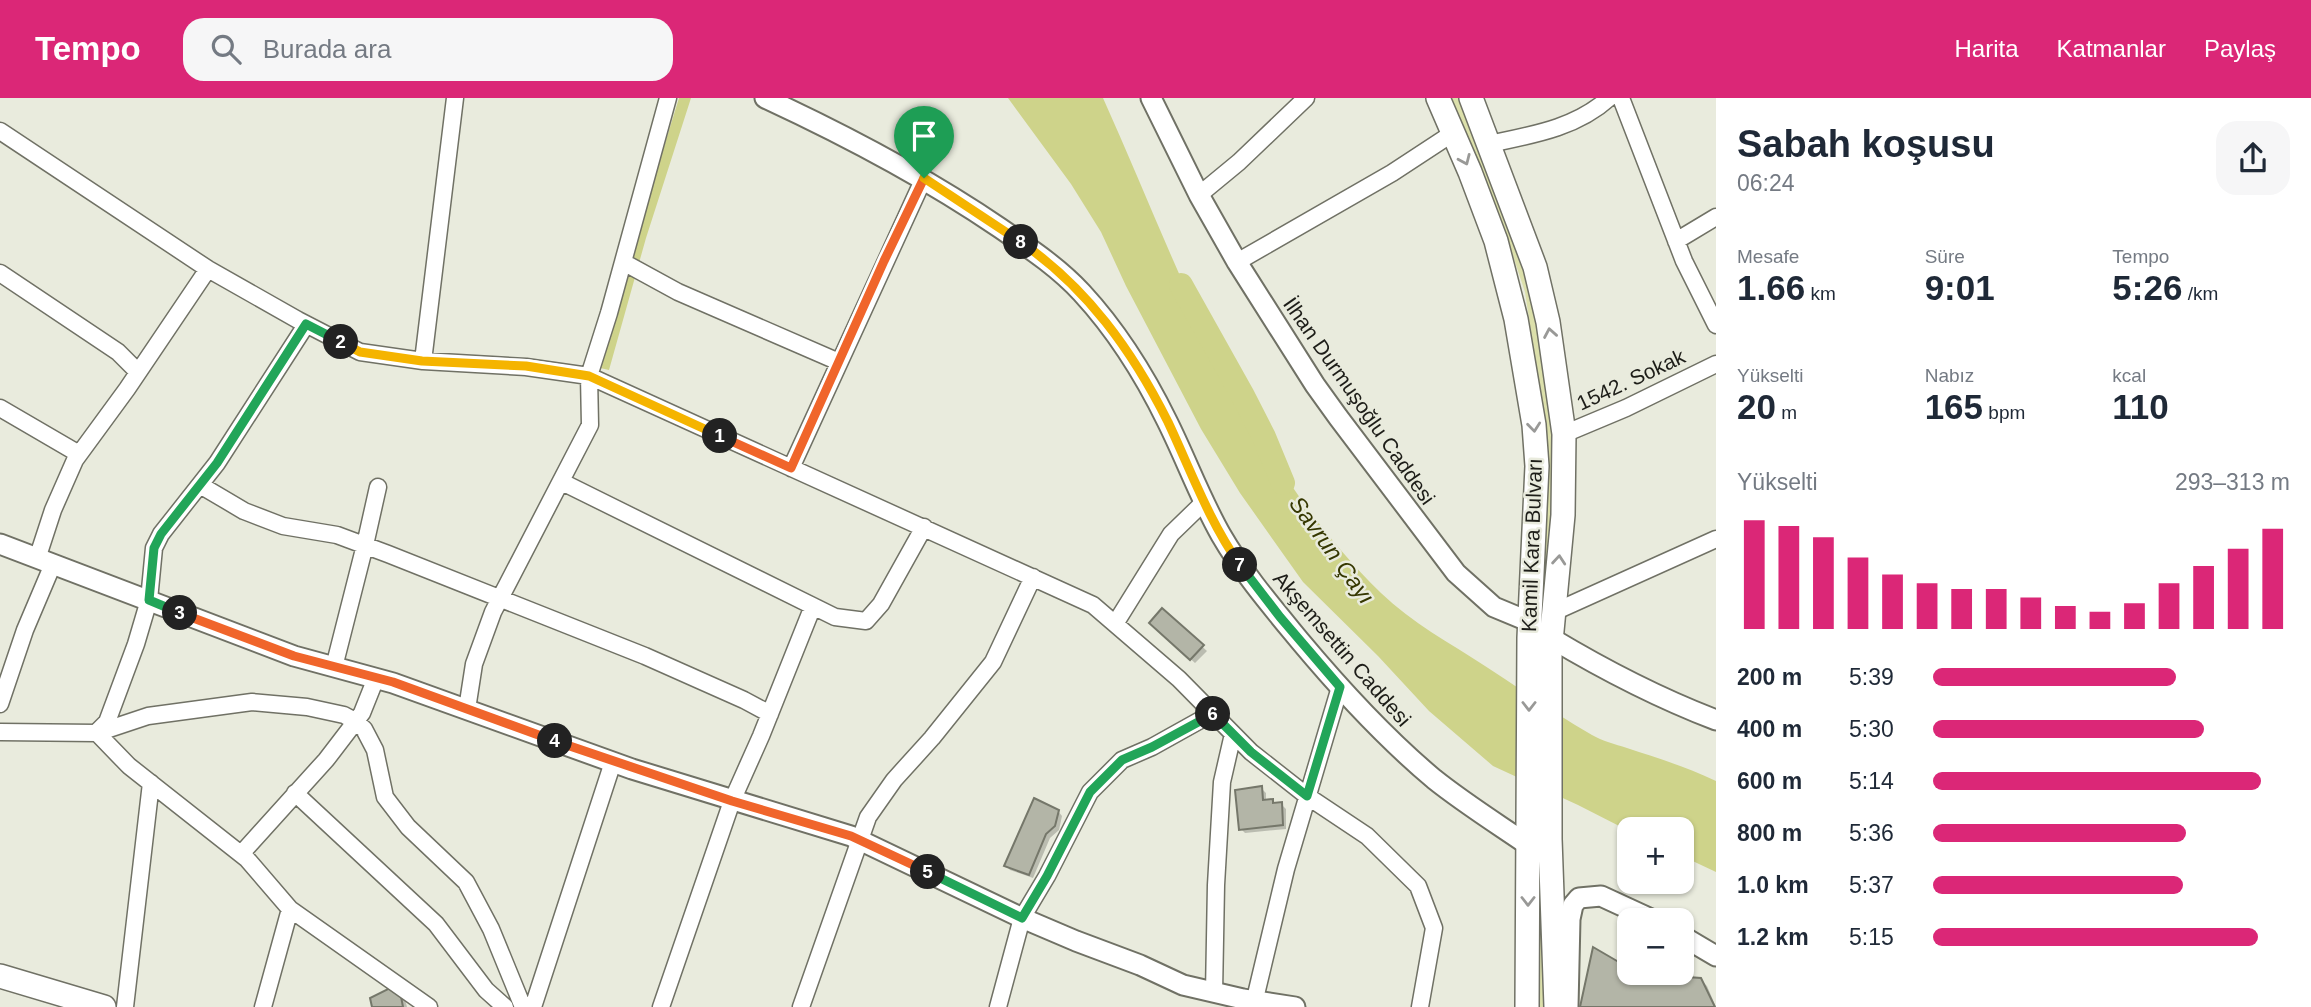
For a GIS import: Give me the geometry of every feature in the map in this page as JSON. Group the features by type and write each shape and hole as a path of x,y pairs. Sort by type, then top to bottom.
{"main road":[{"name":"Kamil Kara Bulvarı","path":"1438,98 1496,241 1508,280 1526,369 1537,466 1540,638 1527,1007"},
{"name":"Kamil Kara Bulvarı","path":"1471,98 1527,242 1541,291 1555,362 1564,434 1563,515 1554,611 1540,638"},
{"name":"Kamil Kara Bulvarı","path":"1535,839 1556,1007"},
{"path":"0,976 54,1000 104,1007"}],"street":[{"path":"422,361 455,98"},
{"path":"467,709 474,664 500,599 590,425 589,376 668,98"},
{"name":"Akşemsettin Caddesi","path":"765,98 830,128 924,178 1045,259 1079,290 1123,342 1168,422 1203,503 1221,536 1251,580 1340,687 1378,728 1435,779 1480,814 1535,839"},
{"name":"İlhan Durmuşoğlu Caddesi","path":"1151,98 1199,195 1237,262 1315,385 1438,552 1481,598 1540,638 1651,694 1716,720"},
{"path":"1199,195 1239,162 1306,98"},
{"path":"1489,144 1558,127 1584,116 1609,98"},
{"path":"1621,98 1676,241 1716,325"},
{"path":"0,131 208,269 360,352 422,361 526,366 589,376 1093,605 1179,679 1251,752 1307,796 1367,836 1418,886 1434,928 1420,1007"},
{"path":"1237,262 1392,173 1453,133"},
{"path":"791,468 924,178"},
{"path":"1676,241 1716,217"},
{"path":"623,262 678,292 839,362"},
{"path":"0,704 45,561 53,510 79,454 208,269"},
{"path":"0,273 118,352 138,372"},
{"path":"97,733 107,722 136,644 149,600 154,548 161,534 200,485 306,324"},
{"name":"1542. Sokak","path":"1564,434 1626,408 1716,364"},
{"path":"0,408 79,454"},
{"path":"562,482 835,617 866,621 881,604 924,527"},
{"path":"200,485 244,511 284,526 337,536 365,545 645,656 769,714"},
{"path":"334,667 378,487"},
{"path":"1115,624 1171,534 1203,503"},
{"path":"1554,611 1716,538"},
{"path":"0,544 294,656 376,678 613,762 861,841 1022,918 1183,985 1253,1004 1295,1007"},
{"path":"802,1007 869,817 894,780 932,738 993,662 1033,577"},
{"path":"661,1007 732,801 813,606"},
{"path":"241,854 326,760 362,713 376,678"},
{"path":"1253,1004 1286,869 1340,687"},
{"path":"0,732 97,733 120,723 148,716 252,702 307,707 344,715 364,729 375,750 385,797 408,827 466,882 491,929 523,1007"},
{"path":"998,1007 1022,918 1090,792 1122,760 1152,747 1213,713"},
{"path":"97,733 129,766 241,854 289,909 429,1007"},
{"path":"1214,993 1222,782 1233,734"},
{"path":"533,1007 613,762"},
{"path":"125,1007 151,783"},
{"path":"295,793 436,924 486,990 502,1006"},
{"path":"1568,1007 1570,919 1573,905 1579,898 1601,896 1627,908"},
{"path":"263,1007 289,909"},
{"path":"1694,943 1716,956"}],"shaded area":[{"path":"1451,98 1460,98 1521,254 1541,336 1552,417 1554,462 1547,589 1541,589 1545,426 1525,292 1502,223"},
{"path":"1540,873 1545,1007 1537,1007"}],"water":[{"path":"679,98 691,98 646,238 609,370 596,367"},
{"path":"1008,98 1103,98 1219,360 1290,483 1332,540 1381,593 1405,614 1565,719 1600,739 1716,781 1716,872 1694,862 1694,817 1617,817 1617,825 1493,766 1429,711 1303,582 1240,493 1201,429 1126,286 1101,232 1071,184"}],"building":[{"path":"1162,608 1204,645 1190,660 1149,623"},
{"path":"1262,786 1263,800 1282,802 1283,825 1239,830 1235,790"},
{"path":"1034,798 1059,810 1055,826 1046,834 1029,875 1004,866"},
{"path":"1593,947 1617,961 1617,985 1694,985 1694,978 1701,978 1715,1007 1580,1007"},
{"path":"392,987 400,991 403,1007 372,1007 370,998"}],"waterway":[{"name":"Savrun Çayı","path":"1181,285 1242,394 1283,483"}],"route":[{"path":"924,178 1045,259 1102,315 1123,342 1143,376 1168,422 1203,503 1235,558 1280,617 1340,687 1307,796 1251,752 1213,713 1152,747 1122,760 1090,792 1022,918 851,836 632,769 393,682 294,656 149,600 154,548 161,534 217,463 306,324 360,352 422,361 526,366 589,376 791,468 924,178"}]}
